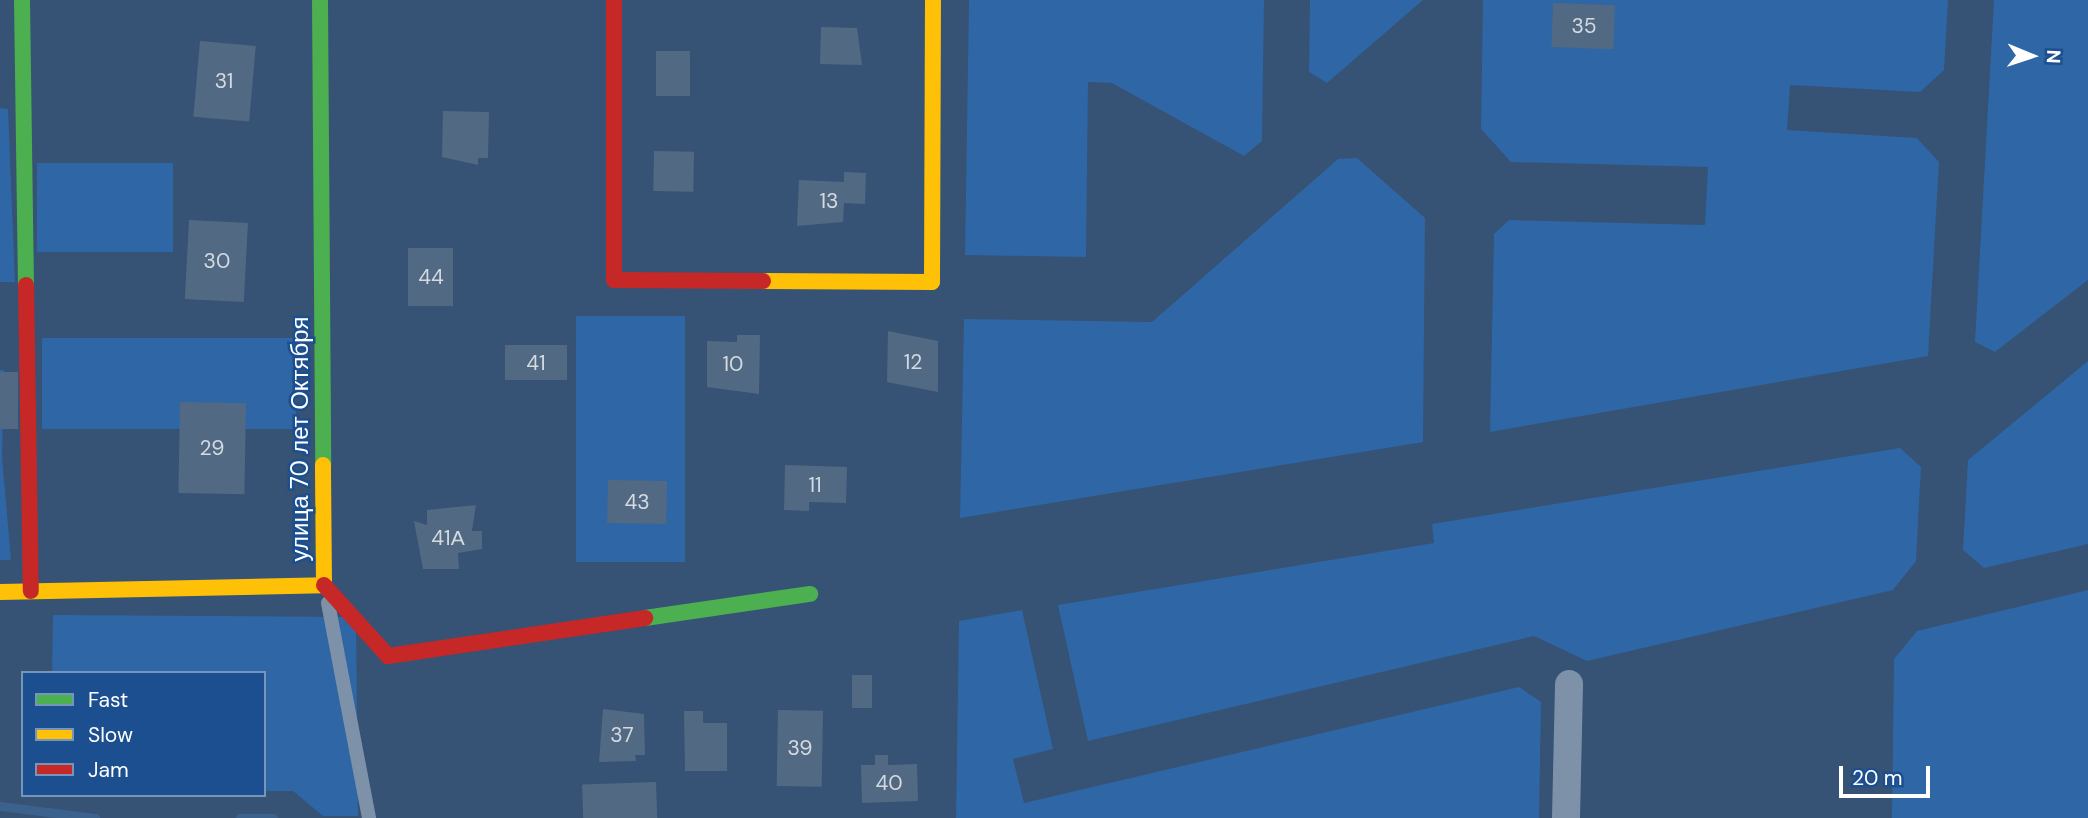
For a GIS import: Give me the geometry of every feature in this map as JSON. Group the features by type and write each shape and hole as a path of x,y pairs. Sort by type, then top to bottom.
{"street":[{"path":"22,0 32,591"},
{"name":"улица 70 лет Октября","path":"0,592 324,585 320,0"},
{"path":"614,0 614,280 919,282 932,282 933,0"},
{"path":"324,585 388,656 810,594"},
{"path":"1566,818 1569,684"}],"lane":[{"path":"324,585 369,818"}],"shaded area":[{"path":"969,0 1264,0 1262,141 1244,156 1112,83 1088,82 1086,257 965,255"},
{"path":"1310,0 1423,0 1327,83 1309,72"},
{"path":"1483,0 1948,0 1944,70 1920,92 1790,85 1787,130 1917,138 1939,162 1928,356 1490,432 1494,234 1509,220 1705,225 1708,167 1511,162 1481,129"},
{"path":"1994,0 2088,0 2088,280 1995,352 1975,342"},
{"path":"0,108 8,109 15,282 0,282"},
{"path":"1357,158 1425,218 1423,442 960,518 964,319 1152,322 1338,159"},
{"path":"37,163 173,163 173,252 37,252"},
{"path":"576,316 685,316 685,562 576,562"},
{"path":"42,338 296,338 296,429 42,429"},
{"path":"2088,361 2088,544 1984,568 1963,550 1968,460"},
{"path":"0,370 4,370 2,457 11,560 0,560"},
{"path":"1900,448 1921,467 1916,561 1893,590 1587,661 1534,636 1088,741 1058,605 1434,543 1432,524"},
{"path":"2088,590 2088,818 1892,818 1894,659 1917,631"},
{"path":"1022,610 1053,749 1013,759 1024,803 1519,687 1541,702 1539,818 956,818 959,621"},
{"path":"53,615 356,617 358,816 323,816 293,791 266,791 266,671 52,671"}],"building":[{"path":"1553,3 1615,5 1613,49 1551,47"},
{"path":"821,27 857,28 862,65 820,64"},
{"path":"200,41 256,46 249,122 193,117"},
{"path":"656,51 690,51 690,96 656,96"},
{"path":"443,111 489,112 488,158 478,158 478,165 442,157"},
{"path":"654,151 694,152 693,192 653,191"},
{"path":"844,172 866,173 865,204 844,203 843,222 797,226 799,180 844,182"},
{"path":"189,220 248,223 244,302 185,299"},
{"path":"408,248 453,248 453,306 408,306"},
{"path":"888,331 938,341 938,392 887,382"},
{"path":"737,335 760,335 759,394 707,387 707,341 737,342"},
{"path":"505,345 567,345 567,380 505,380"},
{"path":"0,372 18,372 18,429 0,429"},
{"path":"180,402 246,403 244,494 178,493"},
{"path":"785,465 847,467 846,503 809,502 809,511 784,510"},
{"path":"608,480 667,481 666,524 607,523"},
{"path":"476,505 472,531 482,531 482,549 458,553 459,569 423,569 414,521 427,525 427,510"},
{"path":"852,675 872,675 872,708 852,708"},
{"path":"603,709 644,714 645,755 635,755 636,761 599,762"},
{"path":"778,710 823,711 822,787 777,786"},
{"path":"684,711 703,711 703,723 727,723 727,771 685,771"},
{"path":"875,755 888,755 888,765 917,764 918,801 862,803 861,765 875,765"},
{"path":"656,782 657,818 583,818 582,785"}],"waterway":[{"path":"0,806 95,818"},
{"path":"240,818 273,818"}],"traffic: fast":[{"path":"22,0 26,285"},
{"path":"320,0 323,465"},
{"path":"645,618 810,594"}],"traffic: slow":[{"path":"763,281 932,282 933,0"},
{"path":"0,592 324,585 323,465"}],"traffic: jam":[{"path":"614,0 614,280 763,281"},
{"path":"26,285 31,591"},
{"path":"324,585 388,656 645,618"}]}
